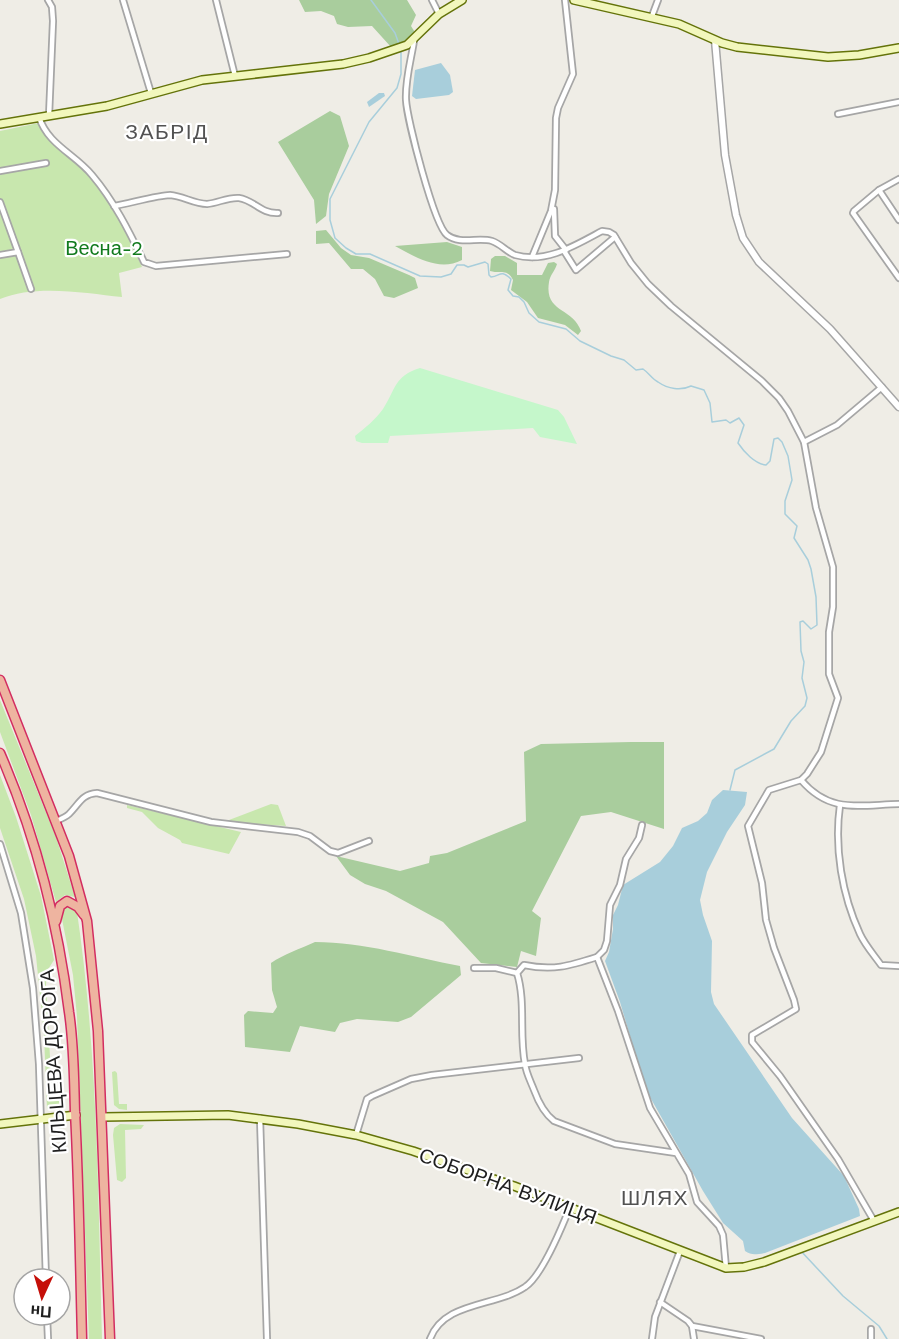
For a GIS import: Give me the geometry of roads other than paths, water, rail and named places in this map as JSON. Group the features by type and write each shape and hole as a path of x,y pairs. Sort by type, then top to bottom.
{"highway":[{"path":"0,680 56,821 79,887 87,921 96,1001 103,1117 110,1339"},
{"name":"КІЛЬЦЕВА ДОРОГА","path":"0,753 31,834 56,926 70,1014 82,1339"},
{"path":"56,926 60,906 67,901 78,907 87,921"}],"main road":[{"path":"0,124 107,106 202,80 343,64 404,46 414,40 439,14 462,0"},
{"path":"574,0 652,16 691,28 715,40 737,47 828,57 859,55 899,48"},
{"path":"0,1124 75,1115"},
{"name":"СОБОРНА ВУЛИЦЯ","path":"103,1117 216,1115 260,1118 356,1135 467,1169 726,1268 744,1267 790,1253 899,1212"}],"street":[{"path":"48,0 52,7 53,21 50,116"},
{"path":"123,0 151,93"},
{"path":"216,0 235,76"},
{"path":"432,0 439,14"},
{"path":"565,0 573,74 556,118 553,228 555,236 576,270 615,237"},
{"path":"652,16 658,0"},
{"path":"414,40 406,106 441,227 448,236 454,239 491,241 514,255 532,257 565,251 602,231 609,232 615,237 631,263 648,284 779,398 804,442 816,508 833,567 829,674 838,698 821,752 807,774 801,780 769,790 748,826 762,884 769,929 796,1009 752,1035 752,1042 780,1076 838,1159 873,1221"},
{"path":"715,40 725,155 736,215 750,252 769,273 830,329 899,407"},
{"path":"838,114 899,102"},
{"path":"39,117 48,136 91,173 123,219 147,264 156,266 287,254"},
{"path":"0,171 46,163"},
{"path":"899,179 879,190 854,211 853,215 899,278"},
{"path":"532,257 550,212 555,190"},
{"path":"879,190 899,220"},
{"path":"114,206 170,195 196,203 209,204 236,198 243,199 261,210 278,213"},
{"path":"0,202 31,289"},
{"path":"0,255 18,252"},
{"path":"804,442 837,424 882,387"},
{"path":"801,780 825,801 840,805 899,804"},
{"path":"56,821 71,812 85,796 97,793 211,822 298,832 310,836 330,851 338,853 369,841"},
{"path":"840,805 838,818 840,870 852,913 861,936 881,965 899,966"},
{"path":"517,973 524,965 538,968 563,968 597,957 604,950 610,905 620,885 626,859 639,838 642,825"},
{"path":"0,844 21,913 28,948 38,1044 46,1267"},
{"path":"597,957 618,1011 644,1094 689,1174 697,1202 719,1226 723,1235 726,1268"},
{"path":"474,968 496,968 517,973"},
{"path":"517,973 522,994 522,1044 525,1066 537,1097 549,1117 554,1121 615,1144 676,1153"},
{"path":"356,1135 367,1099 411,1079 579,1058"},
{"path":"260,1118 267,1339"},
{"path":"430,1339 434,1329 445,1319 470,1307 514,1292 531,1282 557,1240 570,1207"},
{"path":"652,1339 660,1302 680,1251"},
{"path":"660,1302 688,1321 692,1326 694,1339"},
{"path":"692,1326 761,1339"},
{"path":"871,1329 871,1339"}],"water":[{"path":"441,63 450,75 453,92 449,95 416,99 412,96 415,70"},
{"path":"379,93 384,93 385,96 369,107 367,102"},
{"path":"723,790 747,792 745,805 727,832 707,872 700,900 712,941 711,992 714,1004 792,1118 844,1176 860,1216 765,1253 757,1254 745,1251 743,1241 723,1223 646,1090 620,1002 605,961 613,929 613,915 623,885 660,862 673,846 682,828 698,821 707,813 712,800"}],"waterway":[{"path":"371,0 395,33 399,44"},
{"path":"401,49 401,74 397,88 369,122 330,199 330,220 335,238 356,254 370,254 420,276 441,277 451,274 457,265 468,267 485,262 488,264 491,277 502,274 511,279 508,290 524,302 529,313 539,322 566,329 580,341 624,360 636,370 643,369 656,381 666,386 679,389 691,386 704,390 710,403 712,422 726,420 730,423 739,418 744,425 738,443 754,460 766,465 770,461 774,439 778,438 782,442 788,456 792,480 785,501 785,514 797,526 794,538 808,560 816,597 817,625 811,629 803,621 800,622 801,651 804,662 802,678 807,698 805,706 791,721 774,749 735,770 730,790"},
{"path":"800,1250 843,1296 879,1326 887,1339"}],"district":[{"name":"ЗАБРІД","path":"167,131"},
{"name":"ШЛЯХ","path":"655,1197"}],"park label":[{"name":"Весна-2","path":"104,248"}]}
